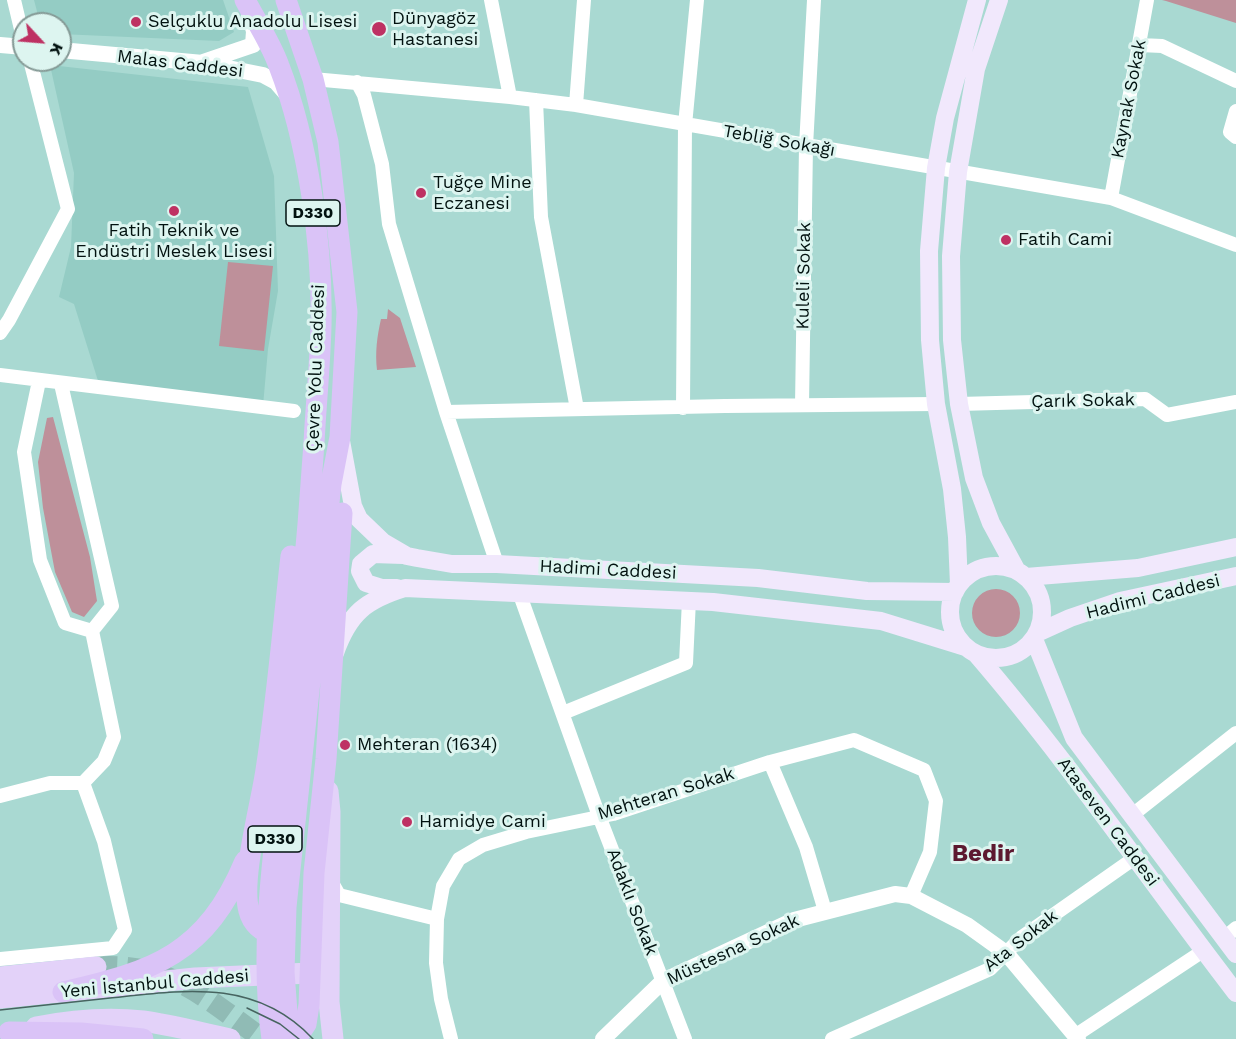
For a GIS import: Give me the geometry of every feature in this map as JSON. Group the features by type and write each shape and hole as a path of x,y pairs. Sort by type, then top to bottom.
{"highway":[{"name":"Çevre Yolu Caddesi","path":"244,0 278,63 291,100 301,138 313,208 320,280 321,336 314,438 306,642"},
{"name":"Çevre Yolu Caddesi","path":"286,0 313,79 328,142 347,312 340,438 306,642"},
{"path":"314,438 294,532 266,769 249,869 249,912 261,930 279,934 288,933 296,927 322,876"},
{"path":"296,1039 306,1024 322,876 326,759 343,502 340,438"},
{"name":"D330","path":"272,1039 267,972 269,906 306,642"},
{"name":"D330","path":"290,1039 284,988 285,926 306,642"},
{"path":"63,992 140,972 196,937 212,921 225,902 254,836"},
{"path":"4,1033 108,1035 143,1039"}],"main road":[{"path":"957,589 957,537 952,489 936,404 930,340 929,251 936,168 945,118 977,0"},
{"path":"999,0 976,69 958,172 951,256 952,340 959,404 974,478 991,523 1022,574 1036,589 1041,603 1042,618 1036,636 1025,648 1014,655 988,658 970,650 957,637 951,623 950,607 957,589 968,576 980,569 993,566 1007,567 1022,574"},
{"name":"Hadimi Caddesi","path":"340,438 352,498 359,519 383,542 407,556 452,564 497,564 759,578 867,591 957,589"},
{"name":"Hadimi Caddesi","path":"1022,574 1138,568 1236,547"},
{"path":"405,588 373,586 362,578 360,571 363,560 373,555 407,556"},
{"name":"Hadimi Caddesi","path":"1036,636 1070,618 1120,602 1236,576"},
{"name":"Hadimi Caddesi","path":"333,661 344,633 357,613 367,603 405,588 520,595 689,600 881,621 970,650"},
{"path":"1036,636 1074,738 1131,816 1230,933 1236,954"},
{"name":"Ataseven Caddesi","path":"970,650 1009,693 1136,857 1236,993"},
{"path":"322,876 333,1039"},
{"name":"Yeni İstanbul Caddesi","path":"0,977 96,967"},
{"name":"Yeni İstanbul Caddesi","path":"0,998 195,978 311,973"},
{"name":"Yeni İstanbul Caddesi","path":"4,1033 70,1021 107,1019 161,1024 230,1039"}],"street":[{"path":"203,63 253,45 254,31 244,0"},
{"path":"491,0 510,97"},
{"path":"576,105 584,0"},
{"path":"683,408 685,125 697,0"},
{"name":"Kuleli Sokak","path":"802,405 806,146 814,0"},
{"name":"Kaynak Sokak","path":"1111,198 1147,0"},
{"path":"1140,45 1162,46 1236,81"},
{"name":"Malas Caddesi","path":"72,51 203,63 263,75 276,82 291,100"},
{"path":"0,333 68,209 33,72"},
{"name":"Tebliğ Sokağı","path":"313,79 576,105 1111,198 1236,245"},
{"path":"357,82 364,95 382,164 389,224 446,412 497,564"},
{"path":"536,100 541,218 577,409"},
{"path":"1236,111 1230,132 1236,137"},
{"path":"0,375 294,411"},
{"path":"39,381 24,452 40,560 65,623 92,631"},
{"path":"61,384 112,606 92,631"},
{"name":"Çarık Sokak","path":"959,404 1145,399 1167,415 1236,402"},
{"path":"446,412 936,404"},
{"name":"Adaklı Sokak","path":"520,595 599,816 685,1039"},
{"path":"563,713 686,663 689,600"},
{"path":"0,796 50,783 83,783 104,761 114,736 92,631"},
{"path":"1131,816 1236,733"},
{"name":"Mehteran Sokak","path":"451,1039 441,999 436,963 437,919 443,886 459,860 483,845 526,832 613,814 770,762 854,740 924,770 936,801 930,852 910,896"},
{"path":"770,762 806,847 825,911"},
{"path":"0,959 113,948 125,930 104,841 83,783"},
{"name":"Ata Sokak","path":"832,1039 990,969 1022,937 1136,857"},
{"path":"322,876 339,895 437,919"},
{"name":"Müstesna Sokak","path":"603,1039 663,981 794,920 895,894 910,896 968,925 1006,953 1077,1037"},
{"path":"1077,1037 1203,951"}],"shaded area":[{"name":"Selçuklu Anadolu Lisesi","path":"34,0 223,0 234,32 219,41 72,35 72,12 37,12"},
{"path":"1162,0 1236,0 1236,23 1166,1"},
{"name":"Fatih Teknik ve Endüstri Meslek Lisesi","path":"72,67 248,87 274,176 278,291 268,349 263,406 99,384 74,304 59,297 71,247 74,173 52,72 72,72"},
{"path":"228,262 273,266 264,351 219,346"},
{"path":"388,309 400,318 416,367 377,370 378,332 381,319 387,319"},
{"path":"53,417 90,557 97,601 84,617 72,612 55,572 43,508 38,462 47,418"},
{"path":"996,589 1013,596 1020,613 1013,630 996,637 979,630 972,613 979,596"}],"tunnel":[{"path":"96,967 122,967 167,977 205,997 263,1039"}],"tram line":[{"path":"0,1010 165,992 218,993 243,997 268,1006 291,1019 313,1039"},
{"path":"247,1008 280,1024 299,1039"}],"place":[{"name":"Selçuklu Anadolu Lisesi","path":"136,22"},
{"name":"Dünyagöz Hastanesi","path":"379,29"},
{"name":"Tuğçe Mine Eczanesi","path":"421,193"},
{"name":"Fatih Teknik ve Endüstri Meslek Lisesi","path":"174,211"},
{"name":"Fatih Cami","path":"1006,240"},
{"name":"Mehteran (1634)","path":"345,745"},
{"name":"Hamidye Cami","path":"407,822"}],"district":[{"name":"Bedir","path":"983,854"}]}
